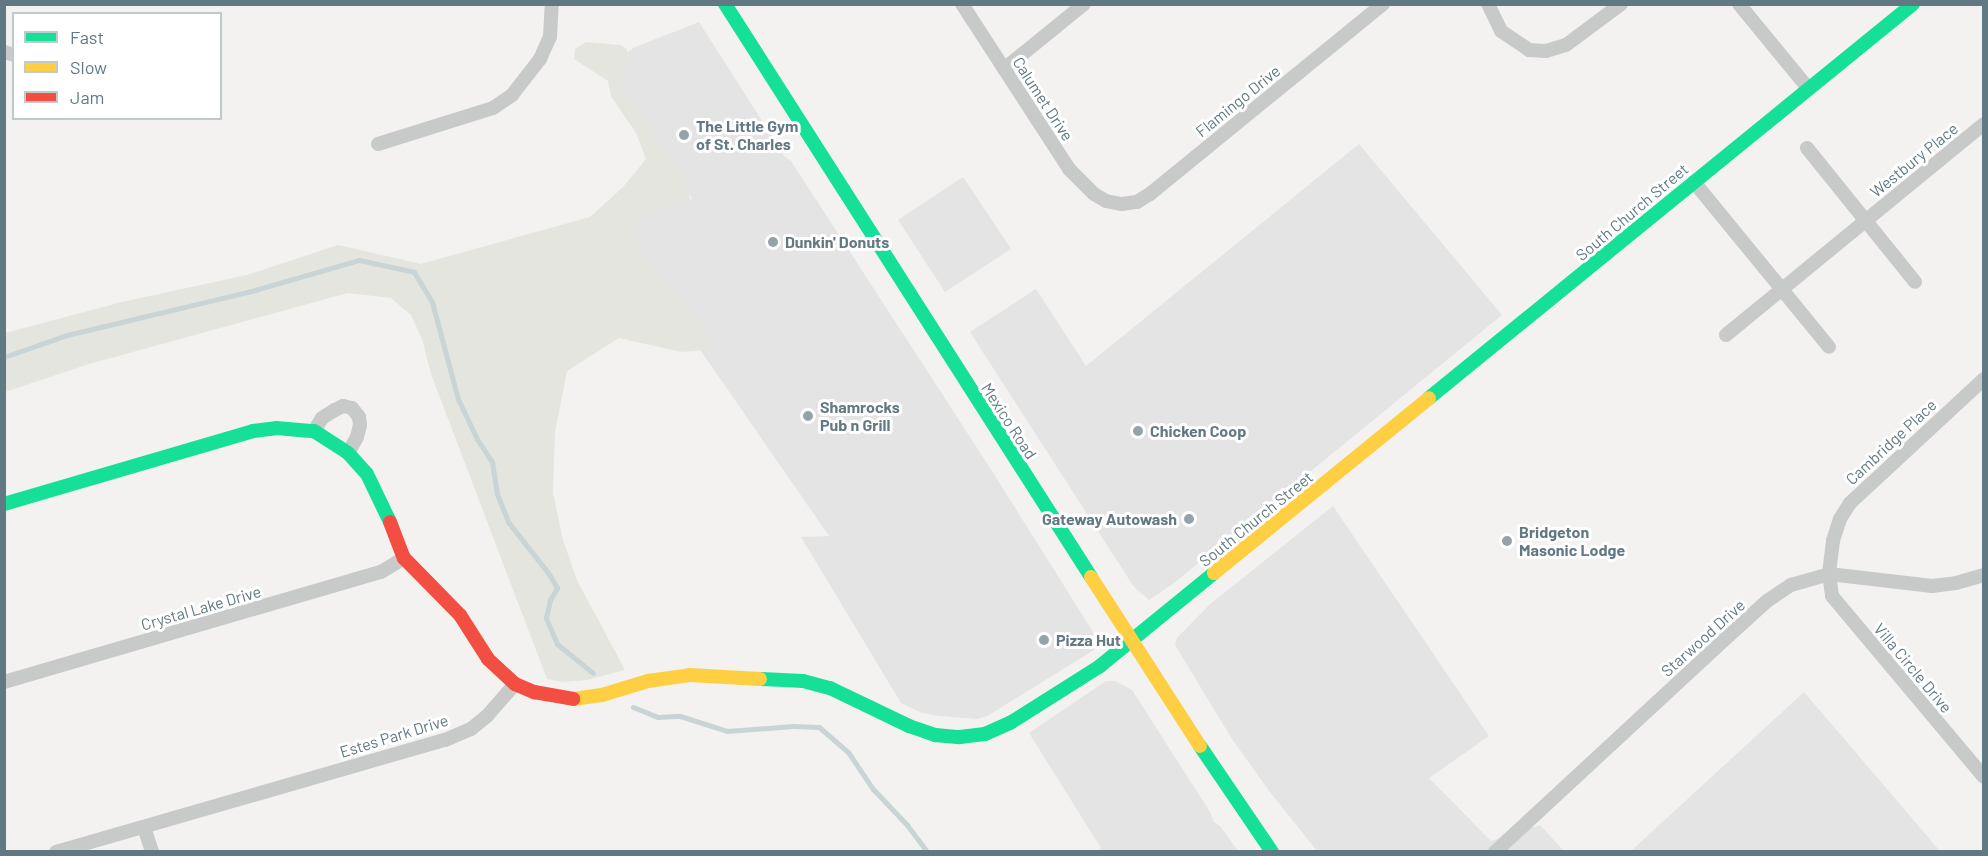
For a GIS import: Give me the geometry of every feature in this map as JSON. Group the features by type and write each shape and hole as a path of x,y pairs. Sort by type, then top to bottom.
{"street":[{"path":"378,144 493,108 512,95 540,59 550,37 552,4"},
{"name":"Mexico Road","path":"725,4 1132,641 1272,852"},
{"name":"Calumet Drive","path":"962,4 1069,169 1083,185 1106,201"},
{"path":"1004,69 1084,4"},
{"name":"Flamingo Drive","path":"1106,201 1122,204 1137,202 1150,194 1383,4"},
{"path":"1488,4 1501,31 1529,50 1546,51 1566,45 1585,34 1621,4"},
{"path":"1739,4 1808,88"},
{"name":"South Church Street","path":"515,684 544,695 574,699 602,695 648,681 690,675 802,681 830,688 909,726 935,735 960,737 985,734 1010,723 1100,666 1132,641 1913,4"},
{"name":"Westbury Place","path":"1726,335 1983,124"},
{"name":"Westbury Place","path":"1807,148 1916,282"},
{"path":"1694,182 1829,347"},
{"name":"Cambridge Place","path":"1829,574 1833,541 1840,519 1851,503 1983,379"},
{"path":"314,431 322,418 335,410 343,406 352,408 359,417 360,425 357,437 348,453"},
{"path":"4,504 253,431 276,428 314,431 348,453 367,474 379,495 404,558 460,615 488,659 515,684"},
{"name":"Crystal Lake Drive","path":"4,682 381,572 404,558"},
{"name":"Starwood Drive","path":"1495,852 1767,602 1791,585 1829,574 1932,586 1956,583 1983,575"},
{"name":"Villa Circle Drive","path":"1829,574 1832,596 1983,777"},
{"name":"Estes Park Drive","path":"56,852 446,740 471,729 487,716 515,684"},
{"path":"144,827 152,852"}],"shaded area":[{"path":"699,22 992,471 1093,632 1094,650 989,715 978,719 939,716 922,713 901,703 801,537 829,536 611,221 692,199 608,68 633,48"},
{"path":"586,42 620,45 627,49 627,64 617,79 688,188 690,200 643,216 633,227 647,262 708,334 706,350 681,352 619,338 567,371 555,432 553,493 563,540 577,580 625,670 587,680 563,682 547,679 431,374 422,339 411,315 391,298 348,293 89,364 5,392 5,333 122,302 247,275 338,245 421,264 590,217 623,187 646,159 636,133 611,96 608,81 574,59 575,49"},
{"path":"1359,144 1502,315 1174,583 1149,600 1134,587 970,332 1036,289 1086,366"},
{"path":"963,177 1011,249 945,292 898,220"},
{"path":"1333,506 1489,736 1429,778 1491,841 1540,825 1564,851 1317,851 1232,739 1175,645 1177,638 1209,605"},
{"path":"1106,681 1115,681 1132,690 1210,812 1214,822 1220,826 1238,851 1098,851 1101,848 1029,733"},
{"path":"1804,692 1940,851 1631,851"}],"waterway":[{"path":"4,357 67,335 248,292 359,260 414,272 432,302 458,399 477,439 492,462 497,494 509,523 549,574 557,588 550,600 546,618 557,644 593,673"},
{"path":"633,707 658,717 680,716 727,731 793,726 819,727 848,752 873,789 907,825 927,852"}],"traffic: fast":[{"path":"725,4 1091,577"},
{"path":"1429,398 1913,4"},
{"path":"4,504 253,431 276,428 314,431 348,453 367,474 390,522"},
{"path":"760,679 803,681 830,688 909,726 935,735 960,737 985,734 1010,723 1100,666 1214,573"},
{"path":"1200,746 1272,852"}],"traffic: slow":[{"path":"1214,573 1429,398"},
{"path":"1091,577 1200,746"},
{"path":"573,699 602,695 648,681 690,675 760,679"}],"traffic: jam":[{"path":"390,522 404,558 460,615 488,659 515,684 534,692 573,699"}],"place":[{"name":"The Little Gym of St. Charles","path":"684,135"},
{"name":"Dunkin' Donuts","path":"773,242"},
{"name":"Shamrocks Pub n Grill","path":"808,416"},
{"name":"Chicken Coop","path":"1138,431"},
{"name":"Gateway Autowash","path":"1189,519"},
{"name":"Bridgeton Masonic Lodge","path":"1507,541"},
{"name":"Pizza Hut","path":"1044,640"}]}
